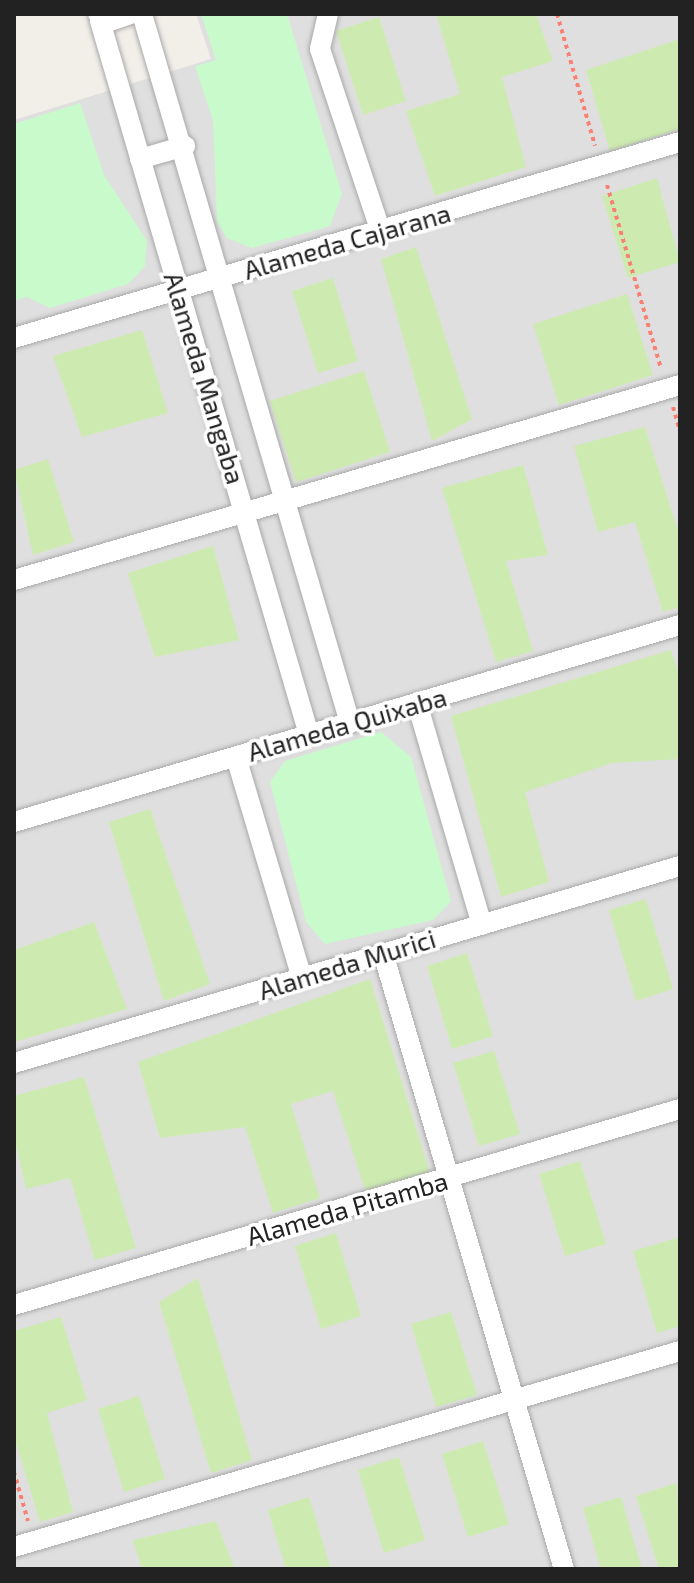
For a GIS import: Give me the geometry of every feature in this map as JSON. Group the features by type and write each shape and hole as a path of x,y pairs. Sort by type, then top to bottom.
{"street":[{"name":"Alameda Mangaba","path":"130,14 99,18 309,735"},
{"name":"Alameda Mangaba","path":"142,14 185,146 350,723"},
{"path":"328,14 320,49 381,232"},
{"name":"Alameda Cajarana","path":"14,338 680,142"},
{"path":"140,159 185,146"},
{"path":"14,580 674,387"},
{"name":"Alameda Quixaba","path":"14,822 680,625"},
{"path":"417,703 482,925"},
{"path":"236,757 302,978"},
{"name":"Alameda Murici","path":"14,1063 680,866"},
{"path":"383,953 446,1179 564,1569"},
{"name":"Alameda Pitamba","path":"14,1305 680,1109"},
{"path":"14,1547 680,1351"}],"path":[{"path":"557,14 601,166 674,387 680,432"}],"shaded area":[{"path":"196,14 680,14 680,1569 14,1569 14,120 211,59"}],"green space":[{"path":"201,14 287,14 342,194 330,226 252,248 227,238 217,222 213,120 195,66 216,60"},
{"path":"436,14 536,14 553,61 502,77 526,167 435,196 406,111 460,94"},
{"path":"379,17 406,101 363,115 336,31"},
{"path":"680,39 680,129 610,151 586,70"},
{"path":"80,103 104,175 147,241 145,266 128,284 50,308 27,297 14,301 14,124"},
{"path":"657,178 680,262 628,278 602,196"},
{"path":"416,247 472,419 432,441 381,259"},
{"path":"333,278 358,361 318,373 292,291"},
{"path":"627,294 653,375 559,405 533,324"},
{"path":"142,330 168,413 82,437 53,356"},
{"path":"364,371 390,452 296,482 270,401"},
{"path":"645,427 680,537 680,607 663,612 635,522 598,532 574,446"},
{"path":"48,459 74,542 33,555 14,470"},
{"path":"523,465 548,555 506,561 533,651 496,662 442,488"},
{"path":"213,546 239,640 155,657 128,573"},
{"path":"671,650 680,677 680,759 612,763 525,792 549,882 501,897 451,716"},
{"path":"381,732 411,757 451,901 433,920 325,944 306,922 270,782 285,761"},
{"path":"150,809 210,984 164,1001 109,822"},
{"path":"646,899 673,989 636,1001 609,910"},
{"path":"94,922 127,1009 14,1042 14,950"},
{"path":"467,953 493,1036 452,1049 427,966"},
{"path":"370,979 430,1173 366,1193 333,1091 291,1104 320,1198 273,1213 245,1127 160,1138 138,1062"},
{"path":"494,1051 520,1134 479,1146 453,1063"},
{"path":"84,1077 136,1248 95,1260 70,1178 26,1189 14,1136 14,1096"},
{"path":"580,1161 606,1244 565,1256 539,1174"},
{"path":"336,1233 361,1316 321,1329 295,1246"},
{"path":"680,1237 680,1326 657,1333 633,1251"},
{"path":"198,1278 252,1460 211,1473 159,1302"},
{"path":"451,1312 477,1395 436,1407 411,1324"},
{"path":"61,1317 87,1400 47,1413 73,1512 40,1522 14,1436 14,1331"},
{"path":"139,1396 165,1479 124,1492 98,1409"},
{"path":"483,1441 509,1524 468,1537 442,1454"},
{"path":"399,1457 425,1540 384,1553 358,1470"},
{"path":"677,1483 680,1569 659,1569 636,1496"},
{"path":"309,1497 331,1569 286,1569 268,1510"},
{"path":"621,1497 642,1569 601,1569 583,1508"},
{"path":"216,1521 235,1569 142,1569 133,1540"}]}
